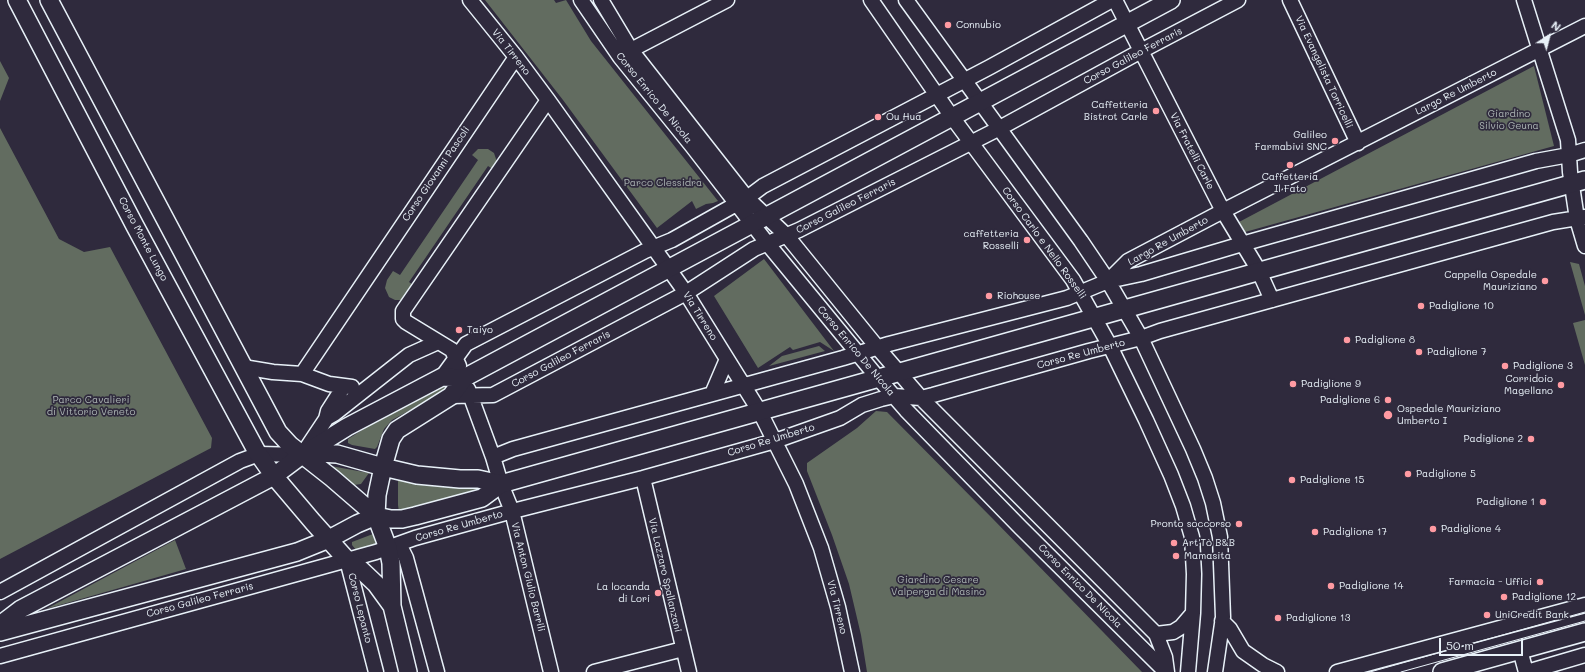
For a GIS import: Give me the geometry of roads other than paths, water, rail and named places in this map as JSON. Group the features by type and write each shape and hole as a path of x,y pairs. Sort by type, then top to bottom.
{"main road":[{"name":"Corso Monte Lungo","path":"16,0 135,226 259,454 274,476 347,560"},
{"path":"49,0 278,432 290,445 332,478 376,516 402,519 482,498 501,484 1578,182"},
{"path":"376,516 376,494 391,439 397,430 451,396 464,378 1171,0"},
{"path":"0,625 21,609 274,476 302,455 347,427 442,377 464,378"},
{"path":"302,455 318,452 337,454 417,475 478,479 501,484"},
{"name":"Corso Galileo Ferraris","path":"0,632 297,552 329,539 376,516"},
{"name":"Corso Lepanto","path":"376,516 394,546 391,563 392,606 408,672"},
{"name":"Corso Lepanto","path":"347,560 357,566 376,584 392,606"},
{"path":"1442,672 1585,632"}],"street":[{"name":"Via Tirreno","path":"470,0 516,57 654,247 686,293 760,412 796,484 821,548 838,607 852,672"},
{"name":"Corso Enrico De Nicola","path":"581,0 620,57 759,220 787,236 877,347 921,398 1156,634 1165,657 1167,672"},
{"name":"Corso Enrico De Nicola","path":"601,0 631,50 742,201"},
{"path":"631,50 727,0"},
{"name":"Corso Carlo e Nello Rosselli","path":"871,0 952,117 1065,268 1081,293 1110,346 1171,475 1183,506 1192,537 1194,574 1193,613 1188,672"},
{"path":"906,0 998,129 1081,241 1108,281 1141,338 1193,449 1213,503 1220,537 1222,621 1215,672"},
{"path":"442,377 466,344 654,247 672,240 742,201 763,186 1114,0"},
{"name":"Via Fratelli Carle","path":"1114,0 1223,211 1259,271 1272,300"},
{"name":"Corso Galileo Ferraris","path":"451,396 493,395 686,293 754,249 787,236 998,129 1238,0"},
{"name":"Via Evangelista Torricelli","path":"1290,0 1358,143"},
{"path":"1524,0 1568,140 1569,155 1578,182 1585,246"},
{"name":"Largo Re Umberto","path":"1108,281 1128,261 1585,26"},
{"name":"Corso Giovanni Pascoli","path":"302,374 516,57"},
{"path":"456,358 452,350 403,319 403,311 548,100"},
{"path":"1569,155 1585,150"},
{"name":"Largo Re Umberto","path":"1108,281 1141,274 1536,161 1569,155"},
{"path":"1141,338 1160,331 1553,222 1581,218"},
{"name":"Corso Enrico De Nicola","path":"759,220 767,243 856,353 894,396 1020,527 1167,672"},
{"path":"493,457 512,449 877,347 1081,293 1108,281"},
{"name":"Corso Re Umberto","path":"394,546 422,536 512,511 643,478 775,441 840,418 862,405 894,396 921,398 1141,338"},
{"path":"326,419 409,355 438,342"},
{"name":"Via Anton Giulio Barrili","path":"456,358 512,511 552,672"},
{"path":"712,394 727,359"},
{"path":"243,367 273,372 302,374 329,384 364,389"},
{"path":"0,592 240,462 259,454 302,455 326,419 328,411 344,386"},
{"name":"Via Lazzaro Spallanzani","path":"643,478 689,672"},
{"path":"394,546 406,558 437,672"},
{"name":"Corso Galileo Ferraris","path":"0,656 394,546"},
{"name":"Corso Lepanto","path":"347,560 376,672"},
{"path":"1337,672 1585,605"},
{"path":"1156,634 1173,632 1181,627 1193,613"},
{"path":"1222,621 1230,629 1243,651 1263,665 1277,672"},
{"path":"594,672 683,649"},
{"path":"1520,650 1526,672 1585,655"}],"tram line":[{"path":"1370,672 1585,612"},
{"path":"1401,672 1585,621"}],"place":[{"name":"Connubio","path":"948,25"},
{"name":"Caffetteria Bistrot Carle","path":"1156,111"},
{"name":"Ou Hua","path":"878,117"},
{"name":"Galileo Farmabivi SNC","path":"1335,141"},
{"name":"Caffetteria Il Fato","path":"1290,165"},
{"name":"caffetteria Rosselli","path":"1027,240"},
{"name":"Cappella Ospedale Mauriziano","path":"1545,281"},
{"name":"Riohouse","path":"989,296"},
{"name":"Padiglione 10","path":"1421,306"},
{"name":"Taiyo","path":"459,330"},
{"name":"Padiglione 8","path":"1347,340"},
{"name":"Padiglione 7","path":"1419,352"},
{"name":"Padiglione 3","path":"1505,366"},
{"name":"Padiglione 9","path":"1293,384"},
{"name":"Corridoio Magellano","path":"1561,385"},
{"name":"Padiglione 6","path":"1388,400"},
{"name":"Ospedale Mauriziano Umberto I","path":"1388,415"},
{"name":"Padiglione 2","path":"1531,439"},
{"name":"Padiglione 5","path":"1408,474"},
{"name":"Padiglione 15","path":"1292,480"},
{"name":"Padiglione 1","path":"1543,502"},
{"name":"Pronto soccorso","path":"1239,524"},
{"name":"Padiglione 4","path":"1433,529"},
{"name":"Padiglione 17","path":"1315,532"},
{"name":"Art'Tò B&B","path":"1174,543"},
{"name":"Mamasita","path":"1176,556"},
{"name":"Farmacia - Uffici","path":"1540,582"},
{"name":"Padiglione 14","path":"1331,586"},
{"name":"La locanda di Lori","path":"658,593"},
{"name":"Padiglione 12","path":"1504,597"},
{"name":"UniCredit Bank","path":"1487,615"},
{"name":"Padiglione 13","path":"1278,618"}],"park label":[{"name":"Giardino Silvio Geuna","path":"1509,120"},
{"name":"Parco Clessidra","path":"663,183"},
{"name":"Parco Cavalieri di Vittorio Veneto","path":"91,406"},
{"name":"Giardino Cesare Valperga di Masino","path":"938,586"}]}
